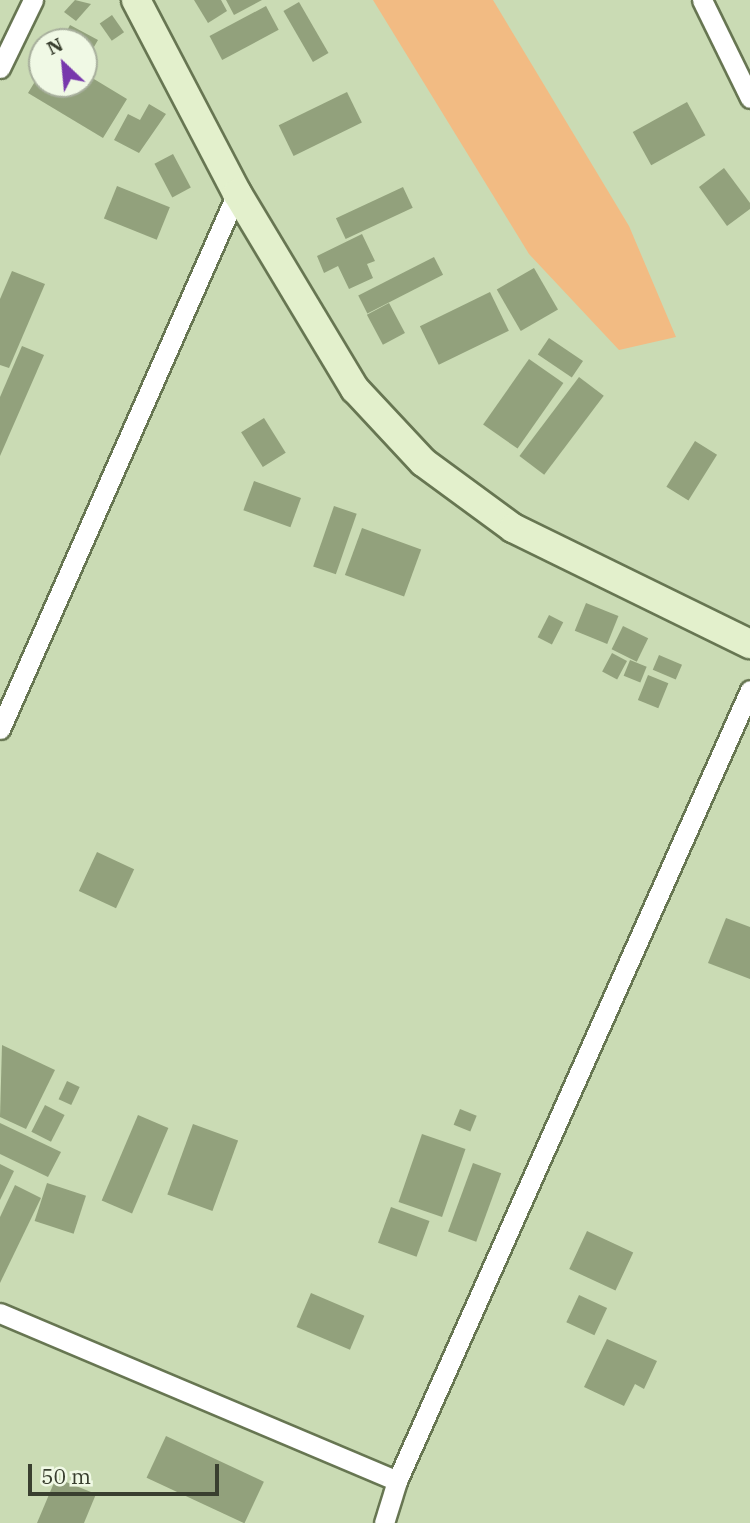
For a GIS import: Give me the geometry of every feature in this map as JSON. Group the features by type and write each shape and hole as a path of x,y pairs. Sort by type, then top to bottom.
{"main road":[{"path":"136,0 237,193 355,388 423,462 513,528 750,644"}],"street":[{"path":"0,68 33,0"},
{"path":"702,0 750,98"},
{"path":"0,729 237,193"},
{"path":"384,1523 397,1481 750,690"},
{"path":"0,1313 397,1481"}],"shaded area":[{"path":"373,0 493,0 629,226 676,337 619,350 529,254"}],"building":[{"path":"75,0 91,4 76,21 64,12"},
{"path":"194,0 221,0 227,11 208,23"},
{"path":"226,0 262,0 234,15"},
{"path":"299,2 328,53 313,62 283,11"},
{"path":"266,6 279,30 222,60 209,36"},
{"path":"112,15 124,32 112,41 100,24"},
{"path":"98,81 127,99 103,138 36,98 98,98"},
{"path":"347,92 362,123 294,156 279,125"},
{"path":"687,102 705,135 651,165 633,132"},
{"path":"149,104 166,114 139,153 114,140 128,114 140,120"},
{"path":"173,154 191,188 172,197 154,164"},
{"path":"724,168 750,203 750,209 727,226 699,187"},
{"path":"117,186 170,207 157,240 104,218"},
{"path":"403,187 413,208 346,239 336,218"},
{"path":"362,234 375,261 367,264 373,278 349,289 338,266 324,273 317,256"},
{"path":"434,257 443,275 367,313 358,296"},
{"path":"534,268 558,310 521,331 497,290"},
{"path":"12,271 45,284 9,368 0,365 0,299"},
{"path":"490,292 509,331 439,365 420,326"},
{"path":"389,303 405,333 383,345 367,315"},
{"path":"549,338 583,361 572,378 538,355"},
{"path":"22,346 44,355 0,456 0,397"},
{"path":"529,359 563,383 518,449 483,425"},
{"path":"579,377 604,396 544,475 519,456"},
{"path":"264,418 286,453 263,467 241,432"},
{"path":"695,441 717,455 688,501 666,487"},
{"path":"254,481 301,498 290,527 243,510"},
{"path":"334,506 357,514 336,574 313,567"},
{"path":"362,528 421,550 404,597 345,575"},
{"path":"586,603 618,616 607,644 575,631"},
{"path":"549,615 563,622 552,645 538,637"},
{"path":"623,626 648,638 637,662 612,649"},
{"path":"612,653 627,661 617,680 602,672"},
{"path":"659,655 682,665 676,679 653,670"},
{"path":"630,660 647,667 640,683 624,676"},
{"path":"648,675 668,683 658,708 638,700"},
{"path":"97,852 134,869 116,908 79,891"},
{"path":"726,918 750,927 750,979 708,963"},
{"path":"2,1045 55,1070 26,1129 0,1117"},
{"path":"67,1081 80,1087 71,1105 59,1099"},
{"path":"45,1105 65,1115 51,1142 31,1132"},
{"path":"460,1109 477,1116 470,1132 454,1125"},
{"path":"138,1115 168,1128 132,1214 102,1201"},
{"path":"0,1123 61,1152 48,1177 0,1154"},
{"path":"193,1124 238,1140 212,1211 167,1194"},
{"path":"422,1134 465,1149 442,1217 399,1202"},
{"path":"473,1163 501,1173 476,1242 448,1232"},
{"path":"0,1164 14,1171 0,1200"},
{"path":"47,1183 86,1196 74,1234 35,1221"},
{"path":"15,1185 41,1198 0,1283 0,1217"},
{"path":"391,1207 430,1221 417,1257 378,1243"},
{"path":"587,1231 633,1253 615,1291 569,1269"},
{"path":"311,1293 364,1316 350,1350 297,1327"},
{"path":"579,1295 607,1308 594,1335 566,1322"},
{"path":"607,1339 657,1361 644,1389 635,1384 624,1406 584,1387"},
{"path":"166,1436 264,1482 244,1523 147,1478"},
{"path":"56,1478 96,1494 84,1523 37,1523"}]}
